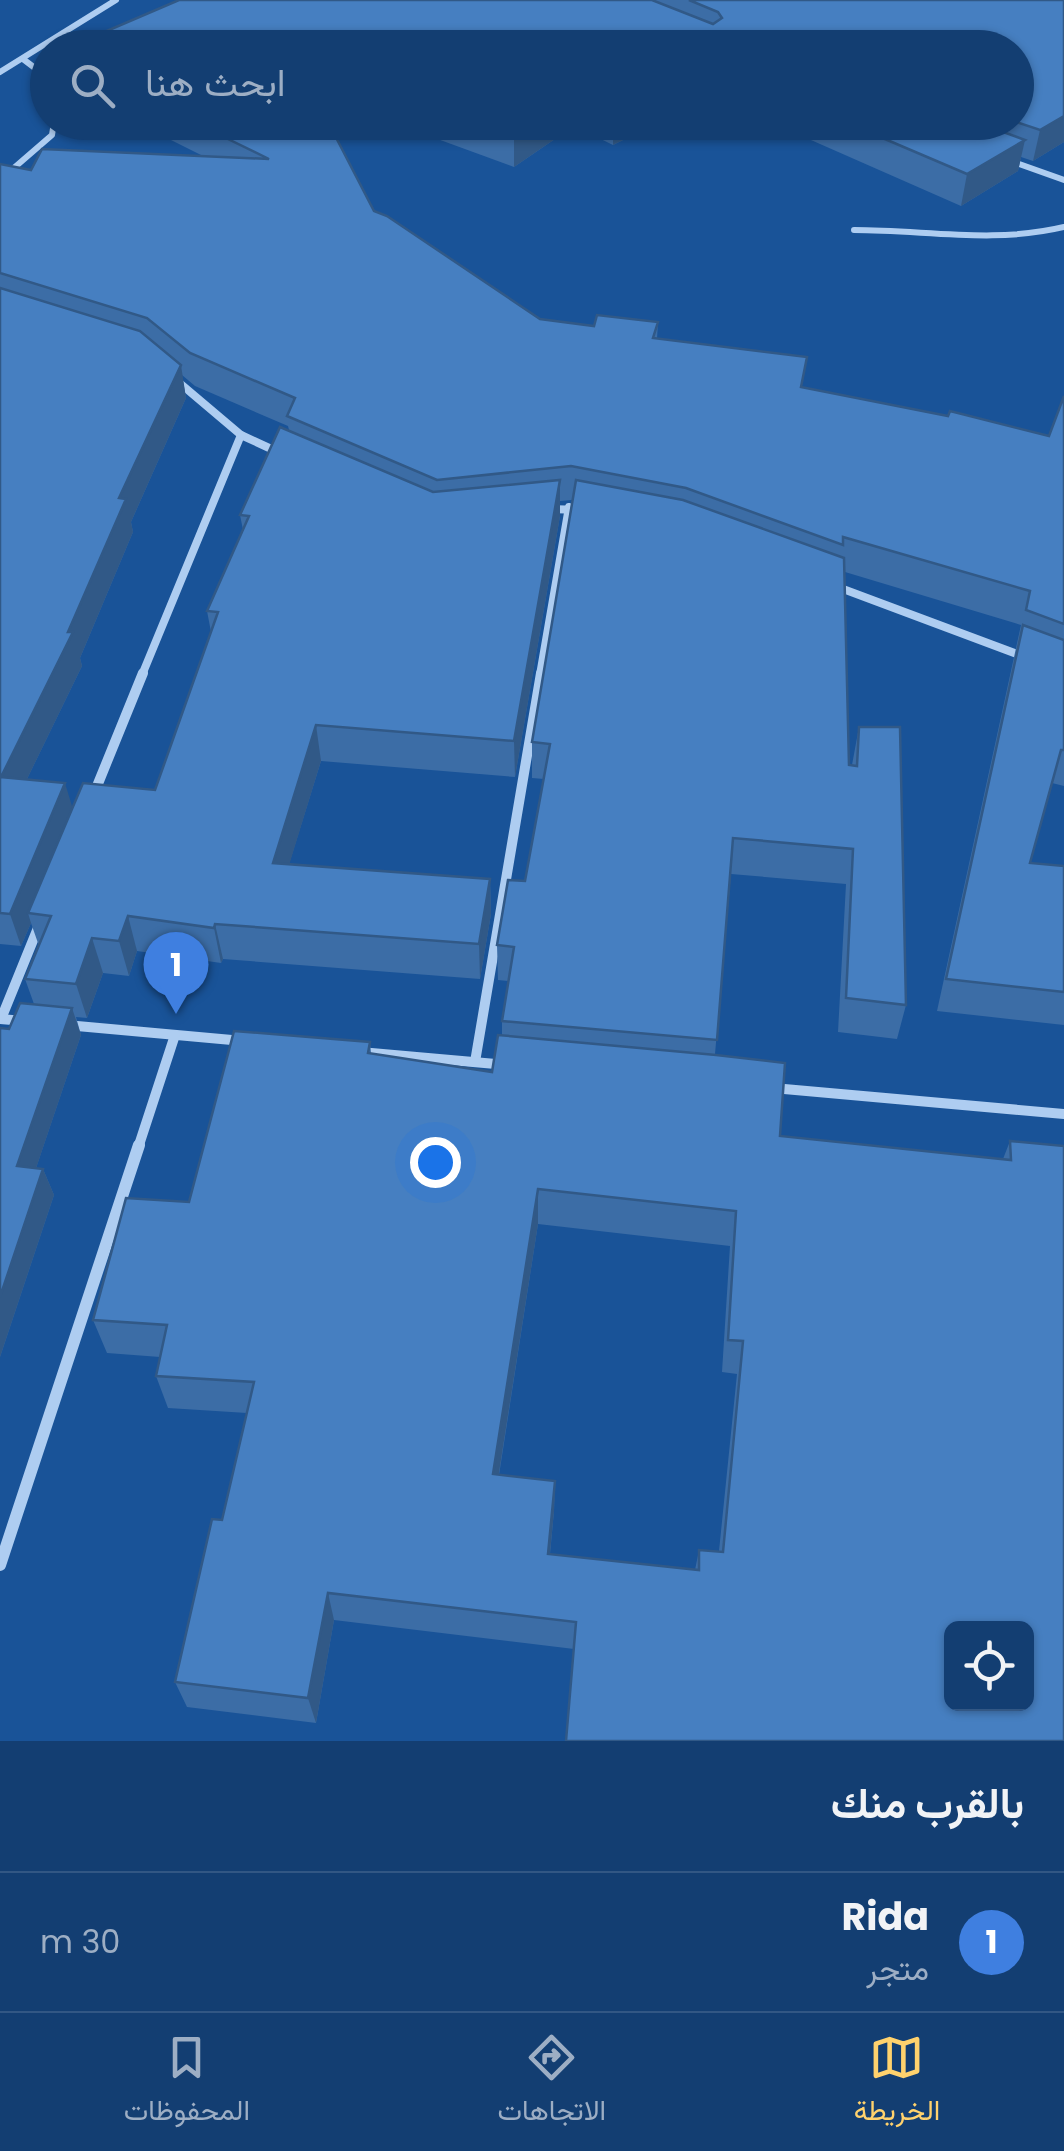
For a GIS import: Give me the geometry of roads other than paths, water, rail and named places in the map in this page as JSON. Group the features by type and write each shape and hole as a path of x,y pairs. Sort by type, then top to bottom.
{"street":[{"path":"69,30 116,0"},
{"path":"0,72 30,55"},
{"path":"23,59 30,64"},
{"path":"0,180 46,140"},
{"path":"996,156 1064,180"},
{"path":"854,230 970,240 1026,238 1064,227"},
{"path":"163,368 242,434 286,456"},
{"path":"91,800 242,434"},
{"path":"532,511 568,506 588,510"},
{"path":"475,1062 568,506"},
{"path":"830,584 1031,659"},
{"path":"40,1023 0,1019 46,910"},
{"path":"59,1024 250,1042"},
{"path":"0,1565 176,1035"},
{"path":"344,1050 514,1066"},
{"path":"750,1086 1064,1114"}],"place":[{"name":"Rida","path":"176,1014"}]}
